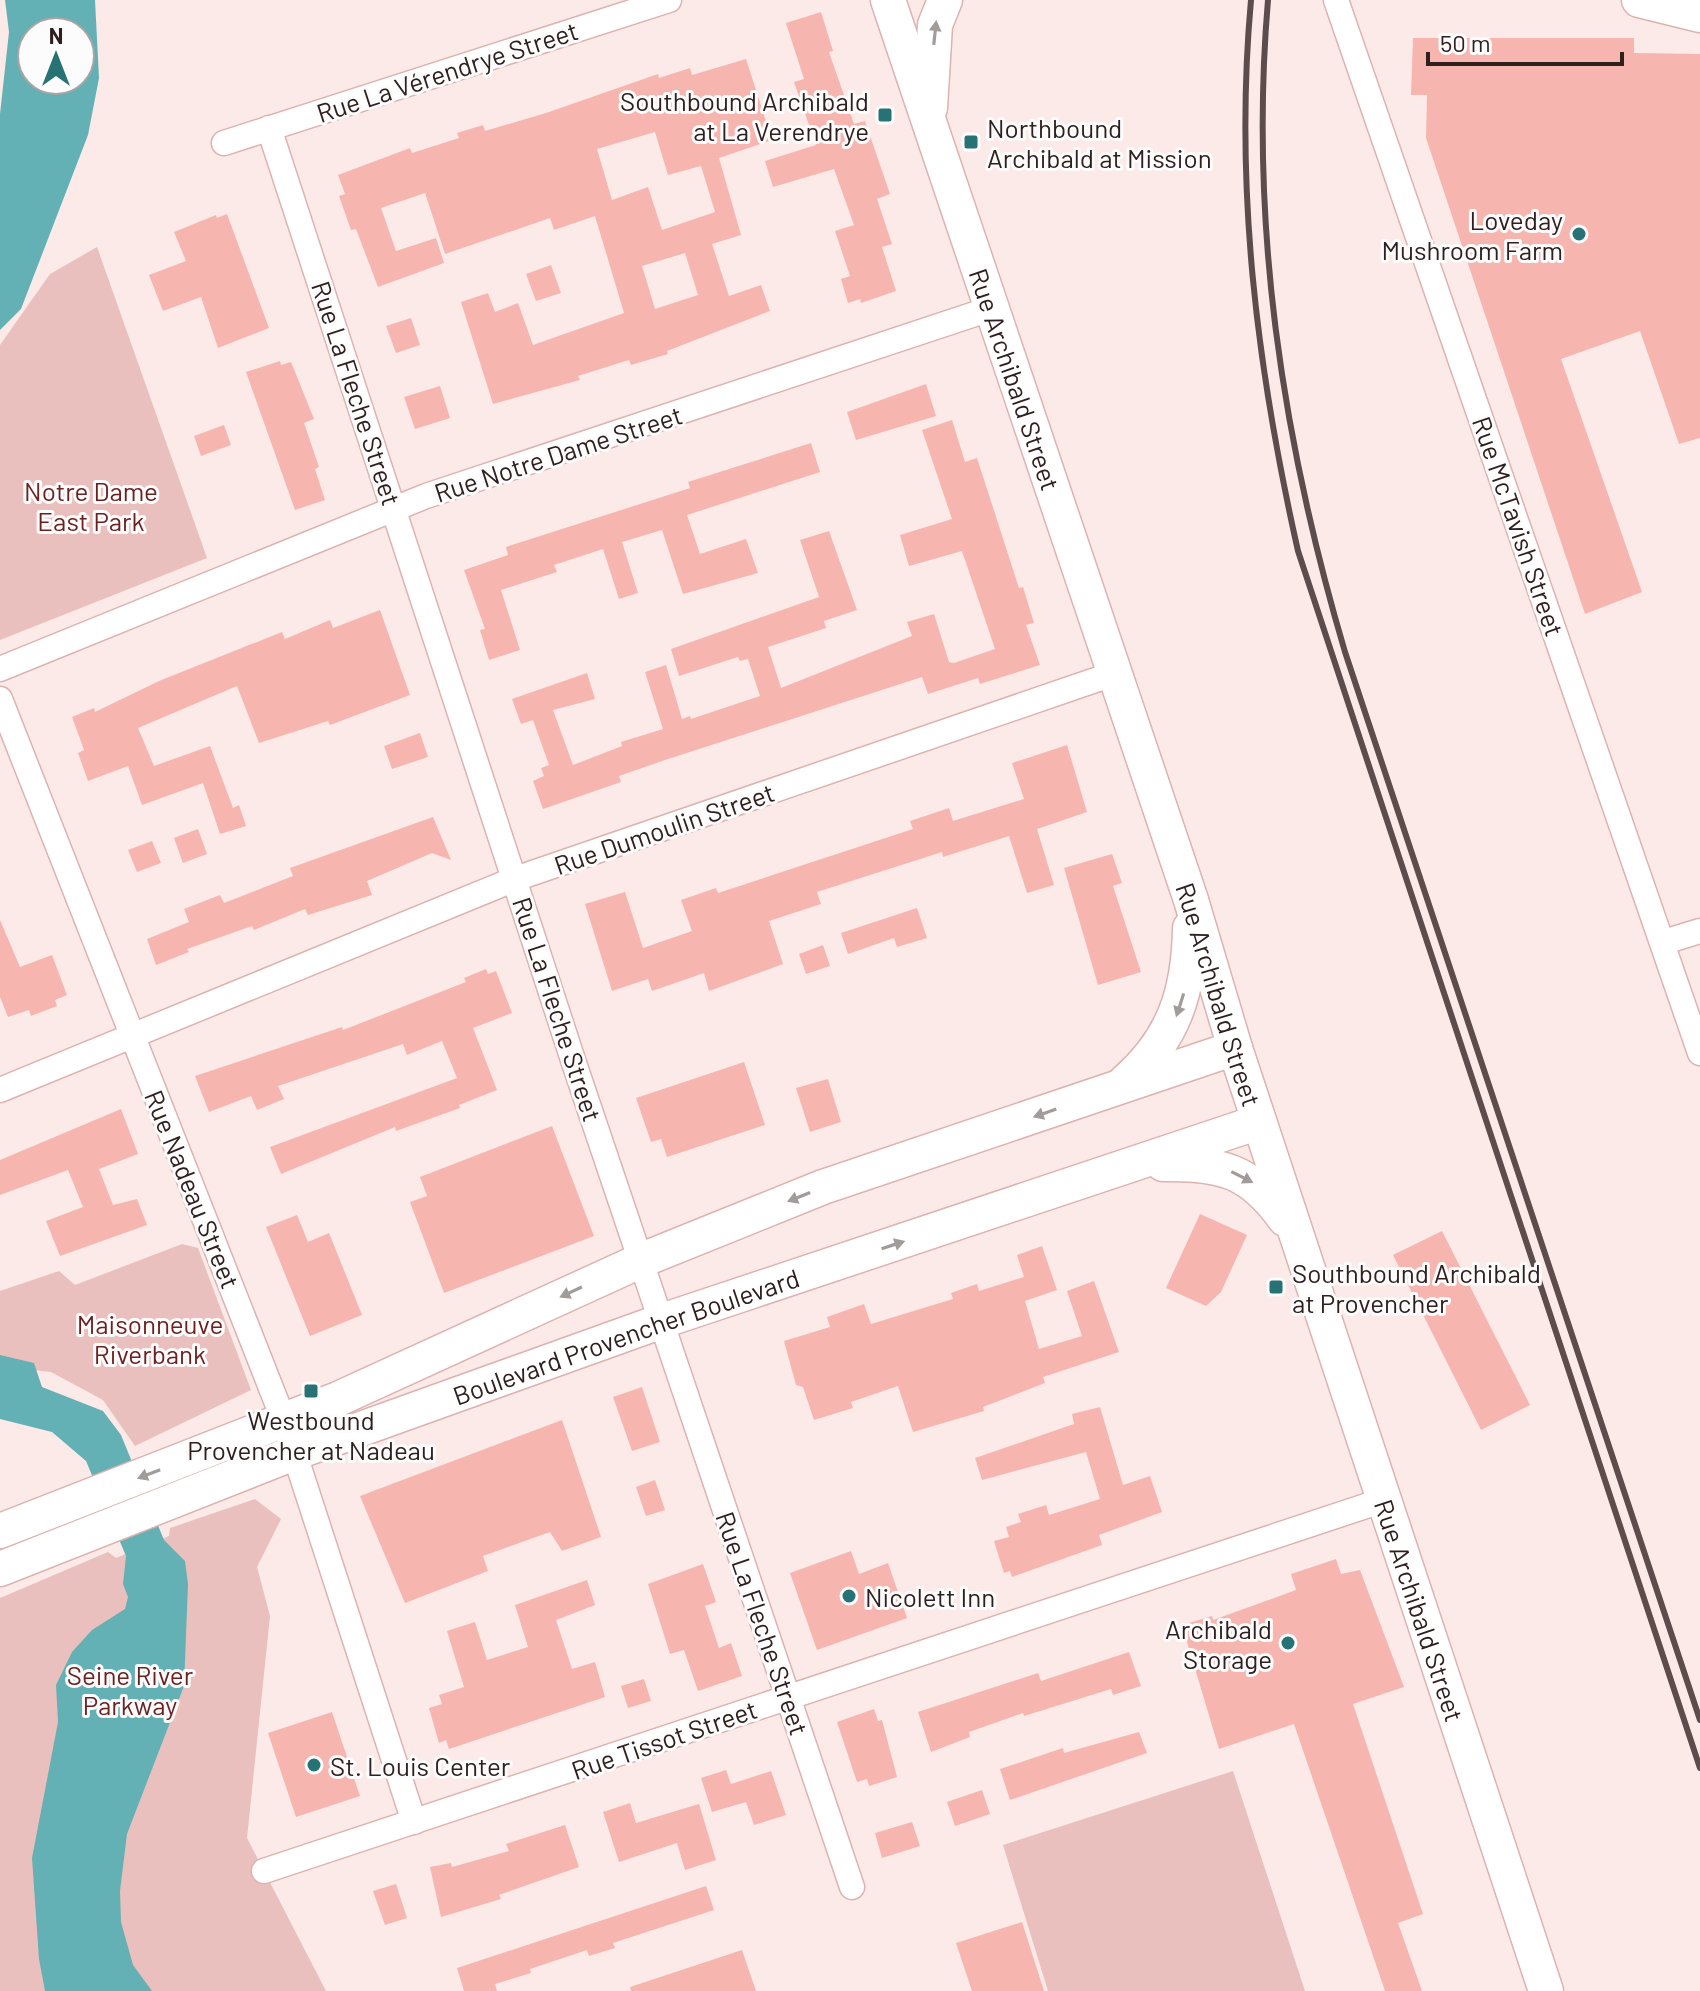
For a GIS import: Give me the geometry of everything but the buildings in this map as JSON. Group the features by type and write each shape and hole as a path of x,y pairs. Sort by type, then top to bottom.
{"main road":[{"name":"Rue Archibald Street","path":"888,0 1191,900 1259,1122 1303,1246 1546,1991"},
{"path":"929,124 935,25 945,0"},
{"path":"1639,0 1700,15"},
{"path":"1119,1088 1155,1054 1180,1009 1190,964 1191,900"},
{"name":"Boulevard Provencher Boulevard","path":"289,1437 642,1260 823,1187 1235,1048"},
{"name":"Boulevard Provencher Boulevard","path":"0,1569 18,1536 289,1437 662,1321 1259,1122"},
{"path":"1138,1164 1205,1165 1246,1177 1268,1196 1303,1246"}],"street":[{"name":"Rue La Vérendrye Street","path":"224,143 669,0"},
{"name":"Rue McTavish Street","path":"1336,0 1700,1053"},
{"name":"Rue La Fleche Street","path":"269,128 515,879 852,1887"},
{"name":"Rue Notre Dame Street","path":"0,669 396,511 426,496 990,309"},
{"name":"Rue Dumoulin Street","path":"0,1090 132,1039 515,879 1113,674"},
{"name":"Rue Nadeau Street","path":"0,699 289,1437 414,1822"},
{"path":"1664,942 1700,931"},
{"name":"Rue Tissot Street","path":"264,1871 1384,1500"}],"green space":[{"name":"Notre Dame East Park","path":"97,247 207,558 0,640 0,345 50,274"},
{"name":"Maisonneuve Riverbank","path":"182,1244 198,1248 251,1390 135,1446 103,1400 51,1372 0,1366 0,1291 59,1271 75,1285"},
{"name":"Seine River Parkway","path":"255,1499 281,1519 257,1567 270,1616 247,1838 326,1991 0,1991 0,1598 108,1552 116,1558 169,1536 170,1528"},
{"path":"1233,1771 1305,1991 1048,1991 1003,1845"}],"water":[{"path":"5,0 95,0 96,16 16,16 16,96 96,96 88,135 21,309 0,330 0,114 9,32"},
{"path":"96,20 99,78 96,94"},
{"path":"0,1355 34,1363 42,1387 103,1411 121,1435 164,1540 185,1561 188,1584 184,1686 127,1834 120,1891 121,1922 133,1965 152,1991 45,1991 39,1959 32,1858 58,1722 56,1685 72,1652 92,1630 125,1609 128,1597 123,1584 126,1556 86,1461 52,1432 0,1419"}],"railway":[{"path":"1251,0 1245,139 1253,277 1271,414 1298,551 1700,1768"},
{"path":"1268,0 1263,83 1267,248 1288,411 1323,572 1345,652 1700,1720"}],"place":[{"name":"Southbound Archibald at La Verendrye","path":"885,115"},
{"name":"Northbound Archibald at Mission","path":"971,142"},
{"name":"Loveday Mushroom Farm","path":"1579,234"},
{"name":"Southbound Archibald at Provencher","path":"1276,1287"},
{"name":"Westbound Provencher at Nadeau","path":"311,1391"},
{"name":"Nicolett Inn","path":"849,1596"},
{"name":"Archibald Storage","path":"1288,1643"},
{"name":"St. Louis Center","path":"314,1765"}]}
